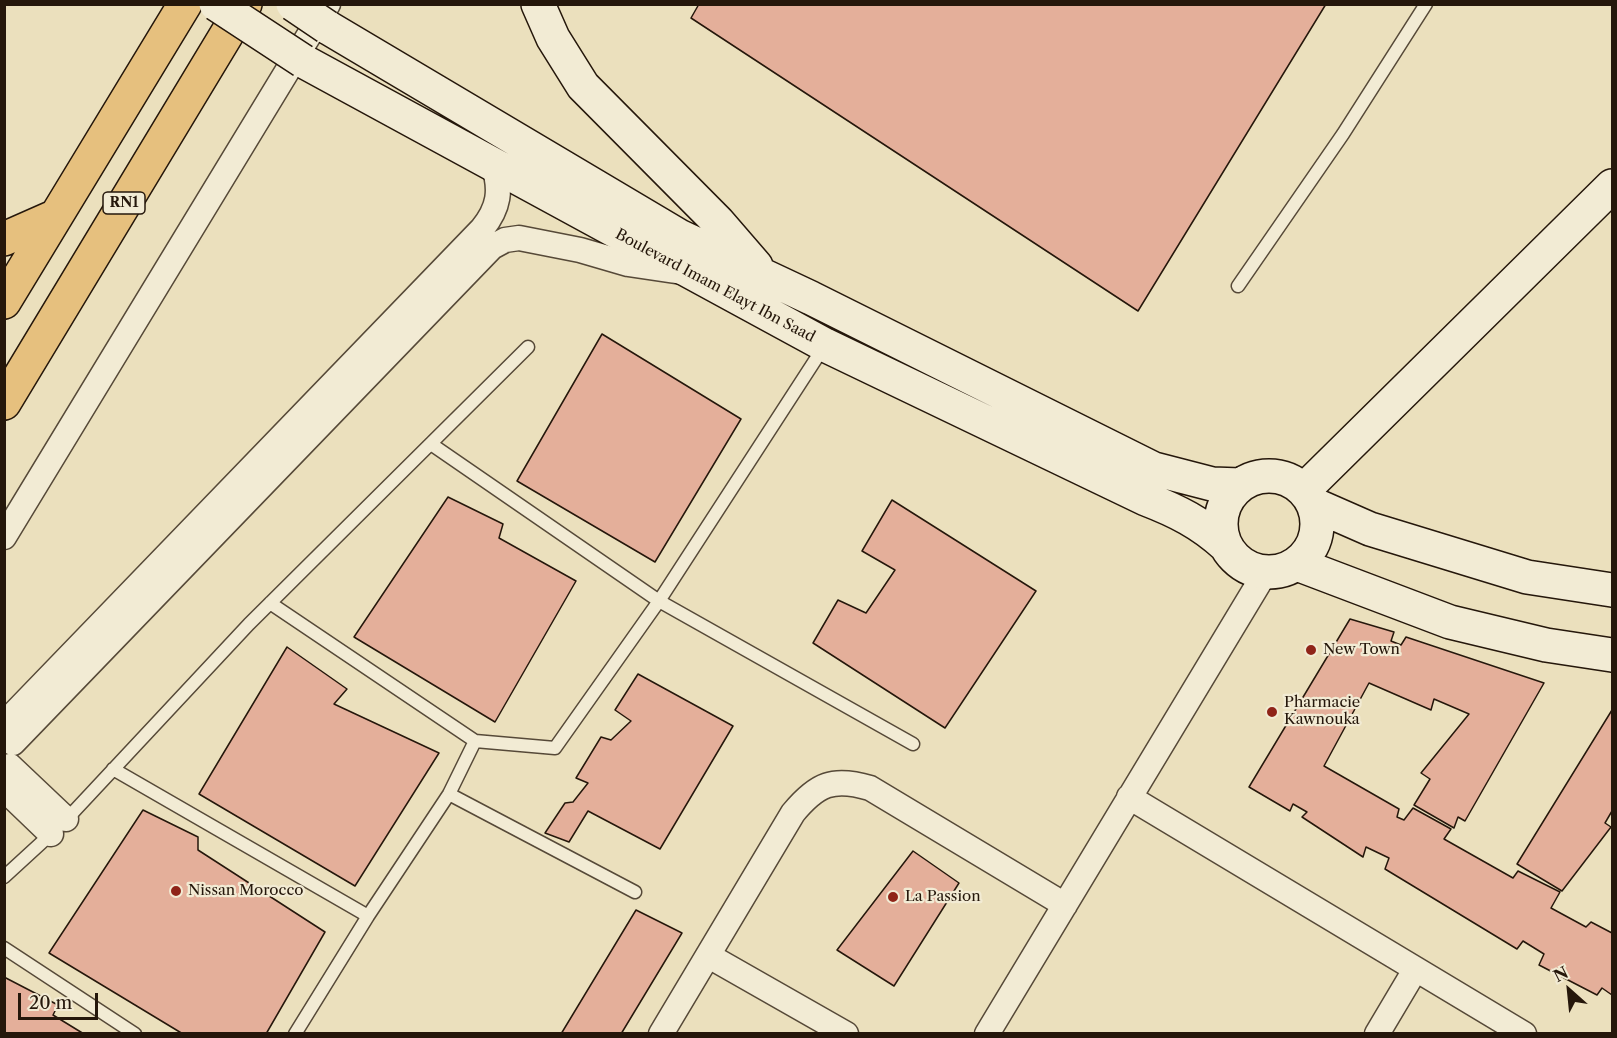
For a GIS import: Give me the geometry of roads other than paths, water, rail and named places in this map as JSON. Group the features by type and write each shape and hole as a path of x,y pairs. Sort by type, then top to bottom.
{"highway":[{"path":"4,302 185,4"},
{"name":"RN1","path":"4,403 245,4"},
{"path":"4,239 56,216"}],"street":[{"name":"Boulevard Imam Elayt Ibn Saad","path":"216,4 303,61 686,272 825,345 1146,499 1175,510 1203,525 1225,545"},
{"name":"Boulevard Imam Elayt Ibn Saad","path":"293,4 328,16 679,236 765,276 1154,468 1212,484 1241,485"},
{"path":"538,4 554,38 583,86 718,222 765,276"},
{"path":"4,537 328,16"},
{"path":"7,747 482,229 493,215 498,198 499,181 493,164"},
{"path":"1309,497 1612,186"},
{"path":"7,747 492,247 505,240 519,238 580,250 628,264 686,272"},
{"path":"1309,497 1318,520 1316,536 1309,552 1297,564 1282,571 1265,573 1242,564 1225,545 1221,529 1222,512 1229,497 1241,485 1256,478 1273,476 1290,480 1309,497 1370,529 1527,577 1612,590"},
{"path":"1297,564 1450,622 1546,645 1612,655"},
{"path":"987,1034 1265,573"},
{"path":"7,747 59,827"},
{"path":"661,1034 793,813 808,796 823,786 839,782 870,788 1065,904"},
{"path":"4,789 59,827"},
{"path":"1129,797 1524,1034"},
{"path":"709,956 846,1034"},
{"path":"1377,1034 1415,970"}],"lane":[{"path":"1238,286 1343,134 1426,4"},
{"path":"270,603 475,741 555,748 659,601 825,345"},
{"path":"4,876 59,827 270,603 528,347"},
{"path":"430,444 659,601 913,744"},
{"path":"295,1034 368,916 449,794 475,741"},
{"path":"113,769 368,916"},
{"path":"449,794 635,892"},
{"path":"4,948 135,1034"}],"place":[{"name":"New Town","path":"1311,650"},
{"name":"Pharmacie Kawnouka","path":"1272,712"},
{"name":"Nissan Morocco","path":"176,891"},
{"name":"La Passion","path":"893,897"}]}
